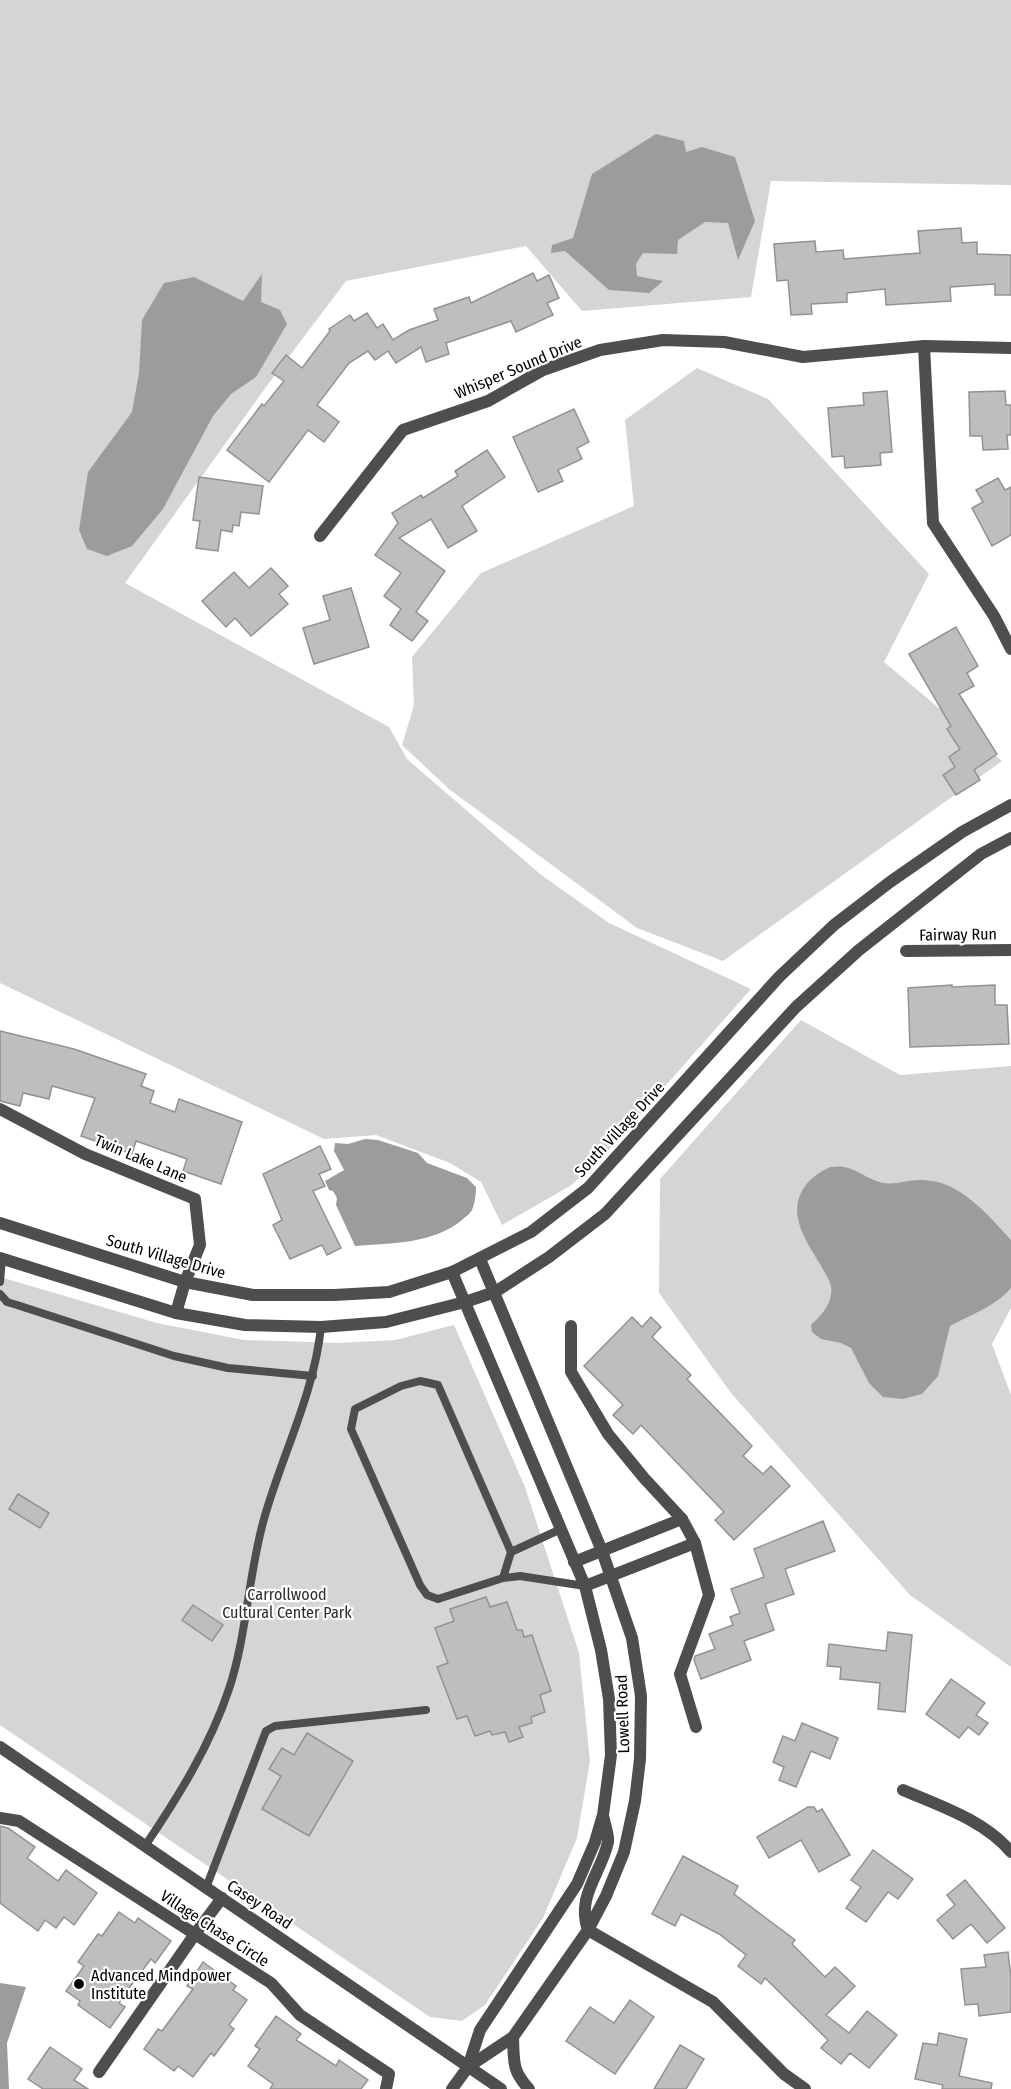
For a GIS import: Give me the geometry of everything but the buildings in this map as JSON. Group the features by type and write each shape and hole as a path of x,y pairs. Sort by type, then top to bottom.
{"street":[{"name":"Whisper Sound Drive","path":"320,536 403,430 488,401 543,370 600,350 663,340 714,341 803,357 924,346 1011,348"},
{"path":"924,346 933,523 994,616 1011,649"},
{"name":"South Village Drive","path":"0,1223 185,1282 253,1295 388,1292 452,1272 531,1232 588,1188 779,977 834,926 890,882 962,832 1011,805"},
{"path":"1,1258 176,1313 245,1325 321,1327 386,1322 495,1292 549,1257 605,1214 796,1007 859,950 981,854 1011,838"},
{"name":"Fairway Run","path":"906,951 1011,950"},
{"name":"Twin Lake Lane","path":"0,1109 85,1154 195,1199 200,1245 185,1282 176,1313"},
{"name":"Lowell Road","path":"468,2067 513,2037 588,1930 606,1896 624,1852 635,1801 640,1759 641,1696 632,1638 602,1551 480,1259"},
{"name":"Lowell Road","path":"452,1272 585,1586 601,1650 609,1699 611,1755 603,1815 595,1842 577,1884 480,2030 468,2067 452,2089"},
{"path":"571,1326 571,1372 608,1434 682,1519 695,1543 709,1595 680,1674 696,1727"},
{"path":"574,1562 682,1519"},
{"path":"585,1586 695,1543"},
{"name":"Casey Road","path":"0,1747 501,2089"},
{"path":"903,1790 968,1818 1004,1843 1011,1852"},
{"path":"603,1815 608,1841 586,1895 583,1917 588,1930 713,2002 784,2074 805,2089"},
{"name":"Village Chase Circle","path":"0,1818 19,1821 271,1983 300,2015 389,2074 386,2089"},
{"path":"99,2072 222,1898"},
{"path":"513,2037 514,2063 518,2077 530,2089"}],"lane":[{"path":"0,1282 1,1258"},
{"path":"0,1294 7,1302 174,1356 228,1368 313,1376"},
{"path":"145,1846 170,1809 200,1757 230,1688 264,1521 313,1376 321,1327"},
{"path":"503,1578 511,1552 438,1385 420,1381 402,1386 355,1409 351,1430 420,1585 427,1595 438,1599 503,1578 520,1576 585,1586"},
{"path":"511,1552 561,1529"},
{"path":"206,1888 266,1731 275,1726 426,1710"}],"green space":[{"path":"0,0 1011,0 1011,185 771,181 751,297 582,311 526,246 346,281 266,387 125,583 389,727 407,759 540,874 609,923 751,989 598,1162 570,1186 502,1225 481,1182 450,1163 376,1135 324,1139 0,983"},
{"path":"697,368 768,399 929,574 884,662 1002,761 723,961 637,928 449,789 402,745 414,705 412,657 481,573 634,506 625,420"},
{"path":"801,1020 900,1075 1011,1066 1011,1308 992,1344 1011,1395 1011,1667 910,1595 731,1393 659,1293 660,1179"},
{"name":"Carrollwood Cultural Center Park","path":"0,1277 157,1323 244,1340 340,1343 395,1340 454,1325 525,1487 579,1653 590,1761 577,1838 543,1918 485,2005 462,2021 430,2017 0,1725"}],"shaded area":[{"path":"656,134 684,141 686,152 702,147 735,157 755,221 738,260 728,223 705,222 678,240 677,254 643,253 636,264 637,276 663,281 649,293 609,290 565,251 551,253 552,245 573,238 592,174"},
{"path":"262,274 261,302 280,310 287,324 256,377 231,394 213,416 163,509 132,546 107,556 87,549 79,530 88,472 132,412 139,373 142,320 164,283 194,277 243,301"},
{"path":"365,1139 378,1140 418,1153 427,1163 467,1178 476,1187 475,1202 471,1211 451,1228 425,1238 355,1246 336,1205 337,1198 333,1191 329,1190 325,1181 344,1170 334,1151 335,1143 348,1144"},
{"path":"830,1167 849,1168 883,1183 920,1180 947,1185 982,1209 1011,1240 1011,1288 990,1305 950,1326 938,1376 922,1394 903,1399 883,1397 869,1383 851,1348 841,1343 821,1339 812,1332 811,1325 830,1299 831,1286 802,1231 797,1204 808,1182"},
{"path":"0,1983 26,1987 7,2043 9,2089 0,2089"}],"place":[{"name":"Advanced Mindpower Institute","path":"79,1984"}]}
